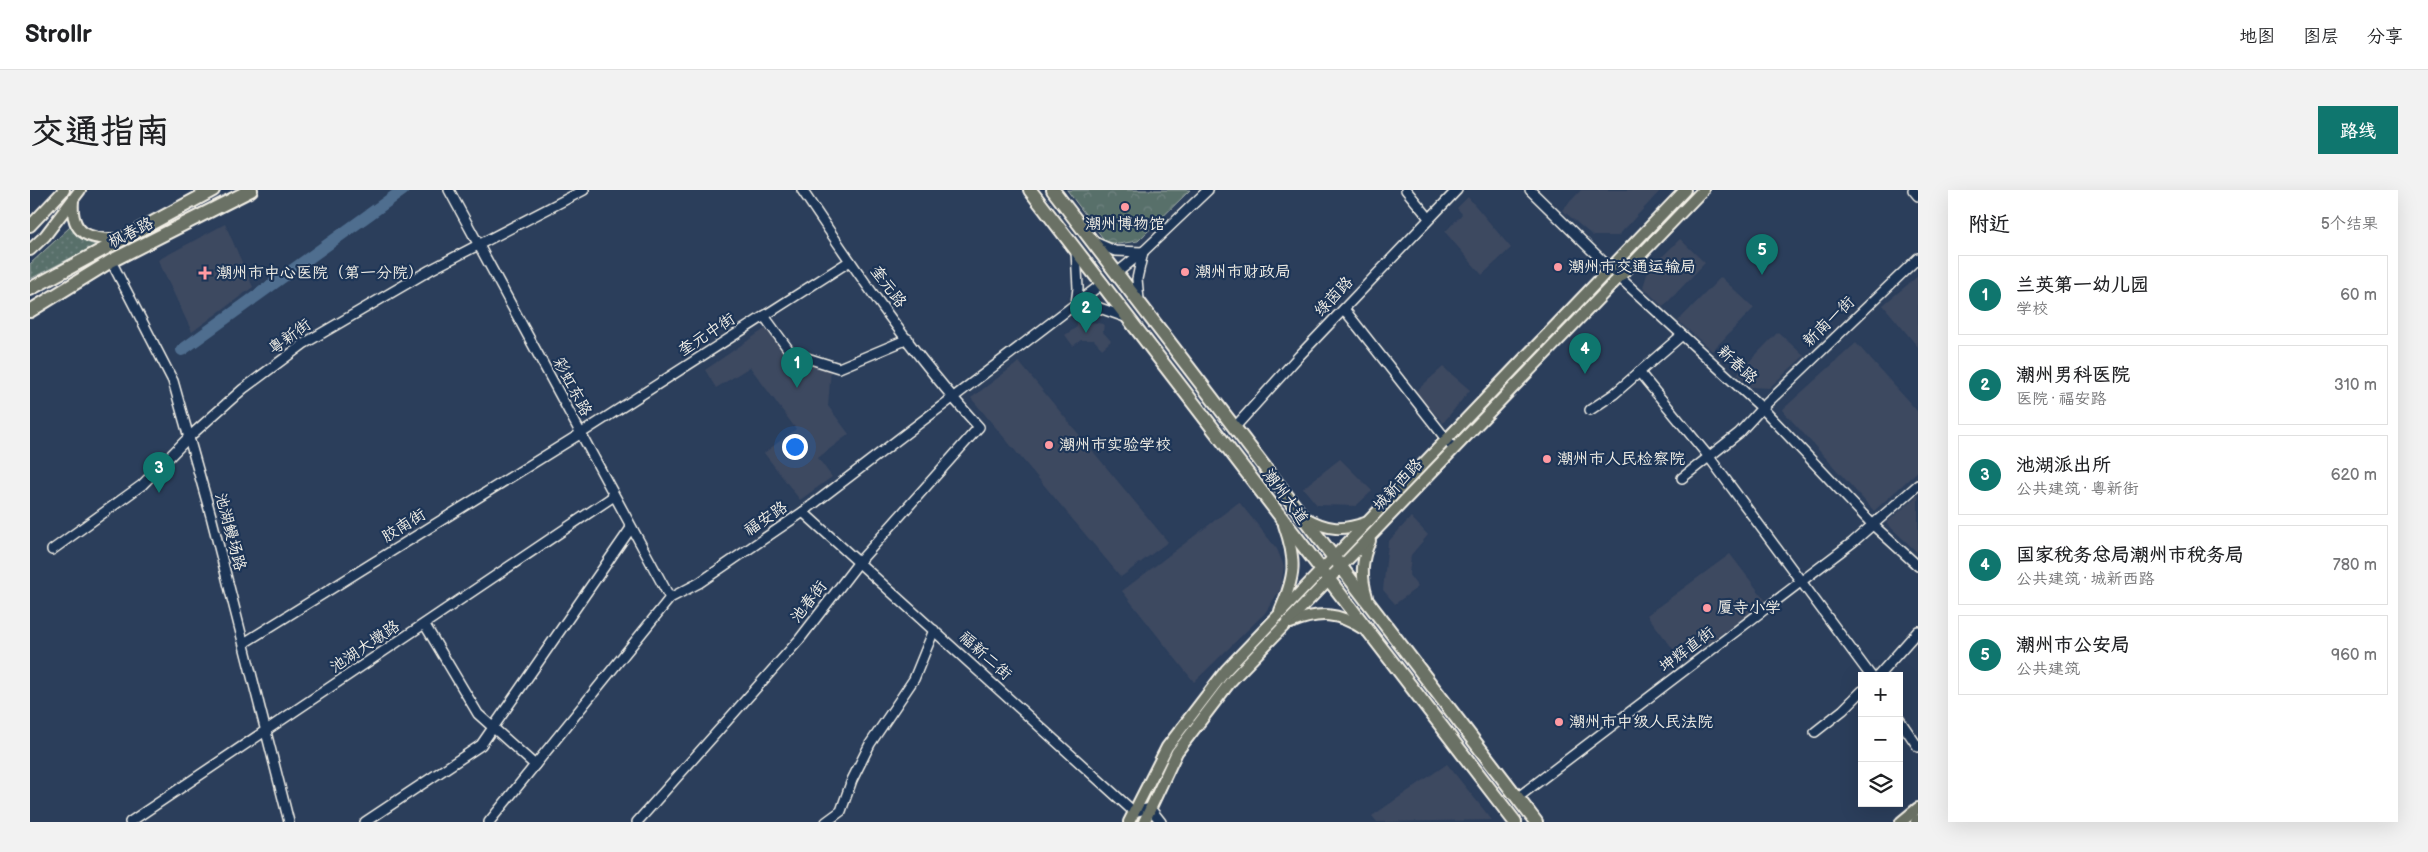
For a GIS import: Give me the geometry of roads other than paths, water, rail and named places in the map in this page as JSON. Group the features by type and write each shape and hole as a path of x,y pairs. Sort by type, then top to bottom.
{"highway":[{"name":"枫春路","path":"30,289 214,190"},
{"name":"枫春路","path":"30,311 111,261 251,190"},
{"name":"潮州大道","path":"1030,190 1515,822"},
{"name":"潮州大道","path":"1053,190 1093,241 1121,270 1139,300 1536,822"}],"main road":[{"path":"32,223 64,190"},
{"path":"30,250 45,236 80,190"},
{"name":"城新西路","path":"1338,563 1375,531 1449,444 1610,267 1684,190"},
{"name":"城新西路","path":"1144,822 1177,752 1232,680 1286,624 1338,563 1369,521 1620,277 1703,190"},
{"path":"73,200 72,210 76,223 83,233 96,239 120,239"},
{"path":"1303,517 1320,526 1334,529 1351,528 1369,521"},
{"path":"1276,618 1293,576 1291,545 1283,521"},
{"path":"1368,600 1362,582 1362,567 1365,552 1375,531"},
{"name":"城新西路","path":"1128,822 1167,747 1226,670 1276,618 1326,576"},
{"path":"1286,624 1304,617 1341,616 1370,634"},
{"path":"1901,822 1918,808"}],"street":[{"name":"彩虹东路","path":"449,190 670,598"},
{"name":"粤新街","path":"52,550 142,485 189,437 243,389 305,343 430,270 584,190"},
{"name":"奎元路","path":"802,190 850,261 953,399"},
{"path":"1121,270 1143,252 1208,190"},
{"path":"1406,190 1429,218"},
{"name":"绿茵路","path":"1235,427 1457,190"},
{"name":"新春路","path":"1530,190 1620,277 1762,408 1873,525 1918,566"},
{"path":"1912,190 1918,196"},
{"path":"1093,241 1115,251 1143,252"},
{"path":"1076,248 1078,288 1076,304 1094,306 1129,318"},
{"path":"1139,300 1137,279 1143,252"},
{"name":"新南一街","path":"1682,478 1739,433 1762,408 1918,258"},
{"name":"池湖鳗场路","path":"111,261 169,372 189,437 244,643 289,822"},
{"name":"奎元中街","path":"580,434 850,261"},
{"name":"福安路","path":"489,822 670,598 699,583 803,512 1103,283"},
{"path":"1344,309 1449,444"},
{"path":"764,316 792,352 839,368 908,339"},
{"path":"1590,410 1639,372 1682,335"},
{"path":"1639,372 1709,457 1867,672"},
{"name":"池春街","path":"637,822 799,640 859,562 979,427 953,399"},
{"name":"胶南街","path":"244,643 580,434"},
{"name":"坤辉直街","path":"1517,798 1873,525 1918,485"},
{"name":"池湖大墩路","path":"130,822 614,496"},
{"name":"福新二街","path":"803,512 1134,812"},
{"path":"364,822 481,745 631,528"},
{"path":"425,625 478,714 535,765"},
{"path":"826,822 842,811 852,780 870,744 914,679 934,630"},
{"path":"1882,672 1918,631"},
{"path":"1815,732 1843,710 1858,695"},
{"path":"1903,725 1918,747"},
{"path":"1134,812 1150,808 1161,822"}],"waterway":[{"path":"182,350 403,190"}],"place":[{"name":"潮州博物馆","path":"1125,207"},
{"name":"潮州市交通运输局","path":"1558,267"},
{"name":"潮州市财政局","path":"1185,272"},
{"name":"潮州市中心医院（第一分院）","path":"205,273"},
{"name":"潮州市公安局","path":"1762,275"},
{"name":"潮州男科医院","path":"1086,333"},
{"name":"国家税务总局潮州市税务局","path":"1585,374"},
{"name":"兰英第一幼儿园","path":"797,388"},
{"name":"潮州市实验学校","path":"1049,445"},
{"name":"潮州市人民检察院","path":"1547,459"},
{"name":"池湖派出所","path":"159,493"},
{"name":"厦寺小学","path":"1707,608"},
{"name":"潮州市中级人民法院","path":"1559,722"}]}
